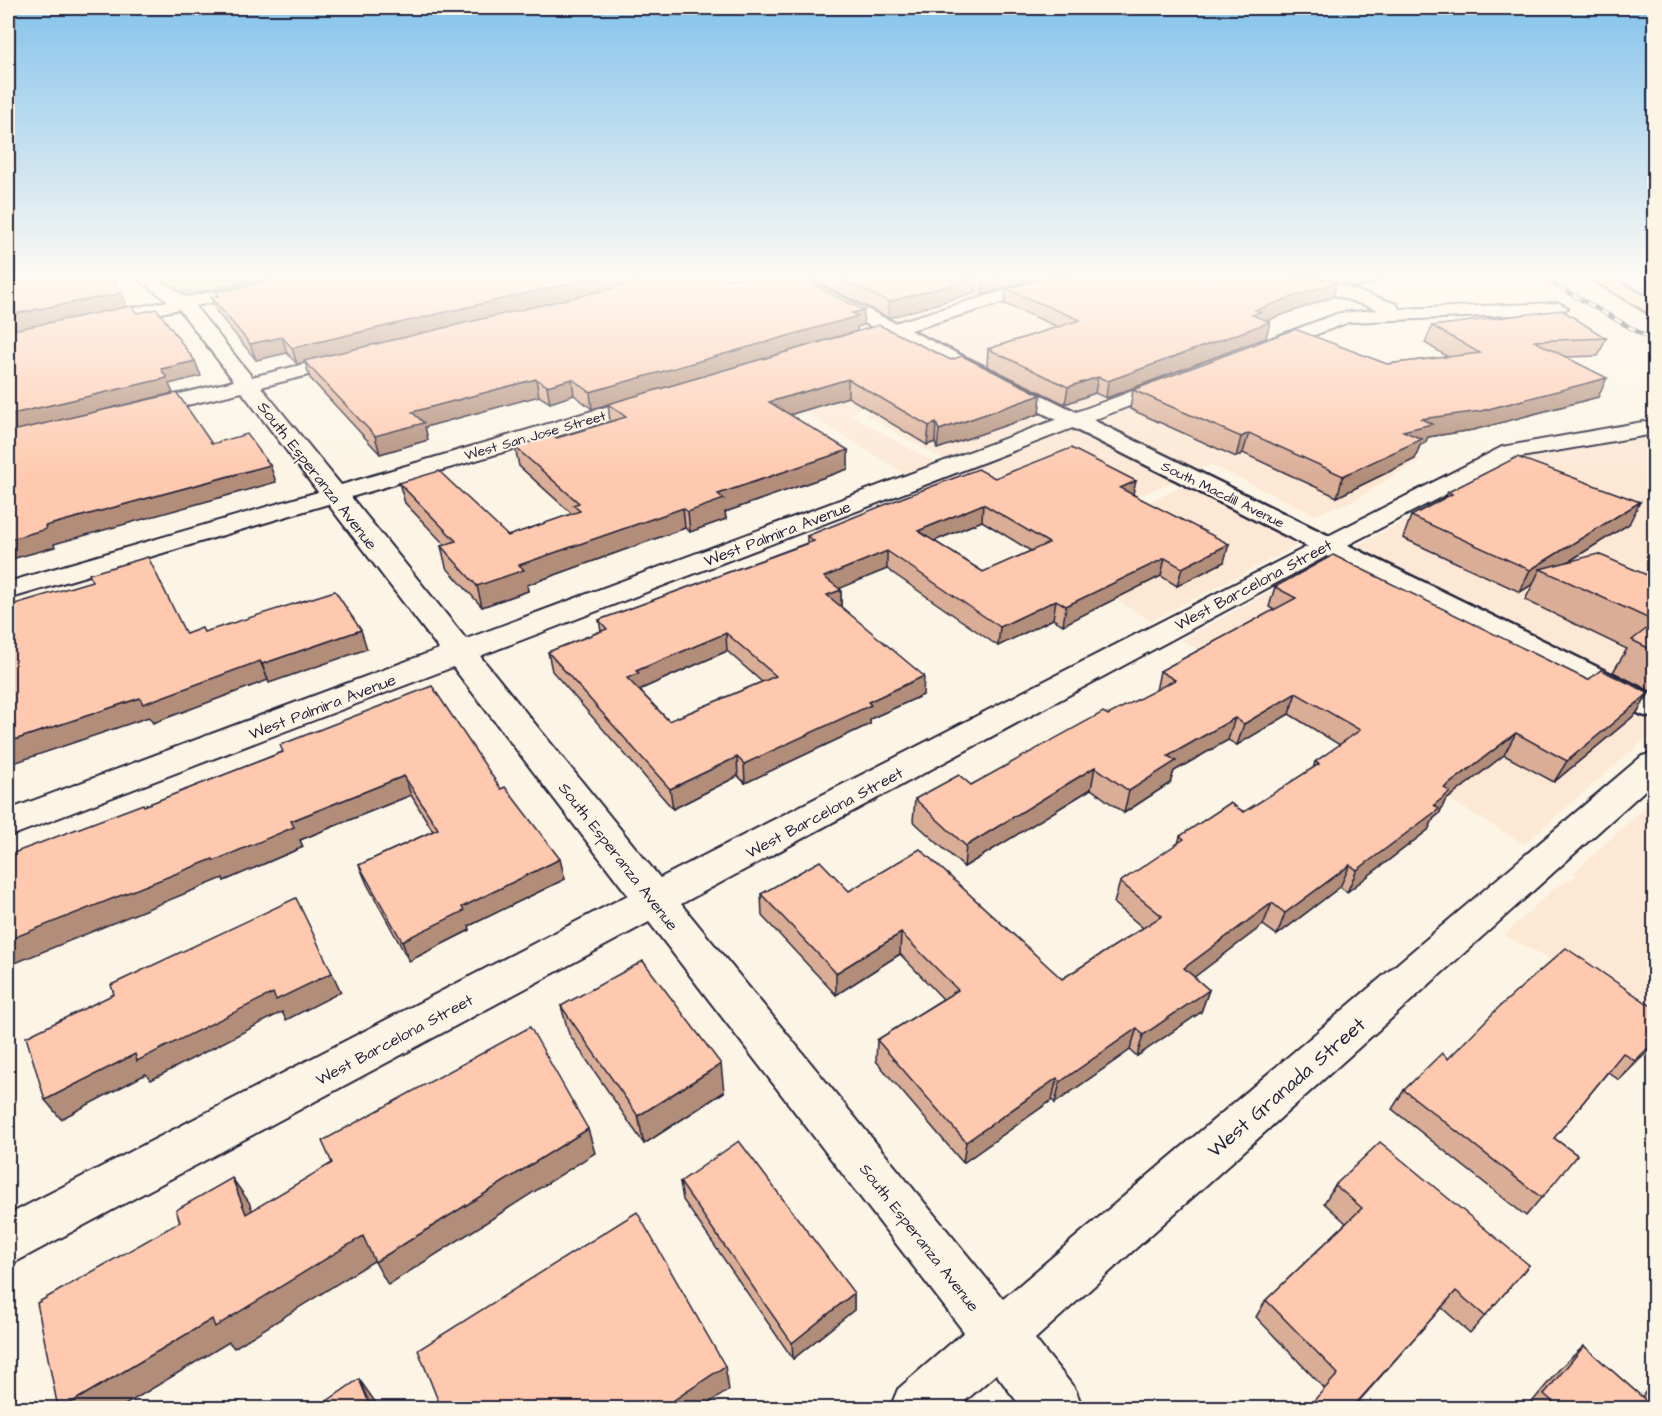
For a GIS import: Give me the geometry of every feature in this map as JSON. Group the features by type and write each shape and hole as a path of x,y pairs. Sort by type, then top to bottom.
{"street":[{"name":"South Esperanza Avenue","path":"216,345 458,655 1056,1408"},
{"name":"South Macdill Avenue","path":"922,345 1654,708"},
{"path":"1244,356 1273,345"},
{"path":"121,414 373,354"},
{"name":"West Palmira Avenue","path":"8,825 1192,376"},
{"name":"West San Jose Street","path":"8,591 675,394"},
{"name":"West Barcelona Street","path":"8,1241 655,902 1327,545 1510,452 1654,427"},
{"name":"West Granada Street","path":"917,1408 1654,764"}],"shaded area":[{"path":"861,345 909,345 1054,418 1050,420 970,379 954,377 854,411 852,414 855,417 935,463 905,474 752,378"},
{"path":"937,345 1157,345 1201,363 1072,411"},
{"path":"1217,375 1421,459 1357,499 1315,515 1211,465 1063,528 864,414 962,381 1064,434"},
{"path":"1654,436 1654,697 1352,548 1524,459"},
{"path":"956,475 1054,532 1074,534 1187,485 1302,543 1151,621 925,487"},
{"path":"1332,558 1654,720 1654,732 1524,844 1181,640"},
{"path":"1654,799 1654,1013 1504,935 1553,889 1577,876 1573,873"}],"building":[{"path":"8,345 183,345 195,361 161,369 167,378 8,415"},
{"path":"372,345 755,345 590,392 572,379 547,386 536,379 412,412 424,423 375,436 304,361"},
{"path":"810,345 920,345 951,360 962,356 1041,395 939,430 936,423 929,426 848,379 769,402 848,450 718,494 724,499 688,512 683,508 519,565 524,570 477,586 441,546 456,541 399,483 439,471 508,536 580,511 573,505 579,503 515,447 552,435 557,438 626,417 608,404"},
{"path":"1000,345 1207,345 1108,381 1098,377 1068,387 988,349"},
{"path":"1252,345 1337,345 1387,364 1480,353 1466,345 1542,345 1607,378 1481,411 1421,419 1432,424 1403,431 1422,439 1343,476 1249,433 1241,437 1133,390"},
{"path":"177,393 212,444 247,434 270,465 45,526 46,529 8,540 8,432"},
{"path":"1071,448 1136,481 1120,488 1229,544 1182,568 1165,558 1066,606 1056,600 1000,627 887,551 824,577 841,590 827,595 924,676 868,702 871,705 744,764 737,757 670,789 548,652 607,629 599,620 814,541 807,536 904,497 978,469 995,478","holes":["983,504 1049,543 983,572 918,531","726,633 776,676 669,721 627,678 639,673 636,671"]},
{"path":"1517,457 1640,502 1530,570 1411,516 1452,494 1448,492"},
{"path":"1598,554 1654,578 1654,585 1649,589 1654,591 1654,621 1540,569"},
{"path":"1333,555 1588,680 1601,670 1649,693 1567,761 1516,733 1444,788 1450,792 1434,805 1439,809 1357,870 1350,865 1285,913 1272,903 1184,968 1209,990 1143,1035 1137,1028 1060,1082 1057,1078 966,1142 877,1040 958,990 901,933 836,973 761,894 820,861 849,891 920,849 1062,979 1162,916 1120,882 1184,839 1180,836 1230,803 1244,812 1319,764 1315,762 1360,730 1296,693 1244,724 1235,718 1168,756 1176,761 1129,791 1095,767 966,846 915,799 959,775 971,785 1103,712 1108,715 1175,680 1160,671 1296,598 1275,587"},
{"path":"148,557 186,634 202,628 204,632 335,591 361,630 262,664 260,661 143,704 140,698 8,742 8,606 92,581 89,574"},
{"path":"1654,623 1654,651 1632,640"},
{"path":"432,686 501,789 505,787 560,859 462,907 464,911 402,941 359,865 438,829 404,776 291,821 294,827 214,861 213,859 8,940 8,855 143,804 144,806 283,752 280,745"},
{"path":"296,898 332,973 276,1000 273,993 137,1061 135,1054 45,1100 26,1037 114,994 111,985"},
{"path":"1566,948 1654,1008 1654,1042 1635,1061 1623,1053 1554,1138 1577,1155 1542,1198 1404,1090 1442,1053 1448,1059 1498,1008"},
{"path":"643,961 721,1064 638,1116 561,1006"},
{"path":"530,1027 588,1129 375,1262 363,1236 215,1327 212,1319 62,1408 58,1408 37,1303 180,1222 176,1210 232,1178 246,1214 332,1163 322,1141"},
{"path":"739,1141 854,1293 792,1343 680,1182"},
{"path":"1380,1142 1529,1265 1485,1316 1456,1291 1352,1408 1307,1408 1338,1374 1266,1300 1362,1208 1335,1185"},
{"path":"637,1212 725,1366 662,1408 441,1408 418,1350"},
{"path":"1584,1346 1649,1403 1654,1395 1654,1408 1560,1408 1544,1394"},
{"path":"359,1379 371,1408 317,1408"}]}
